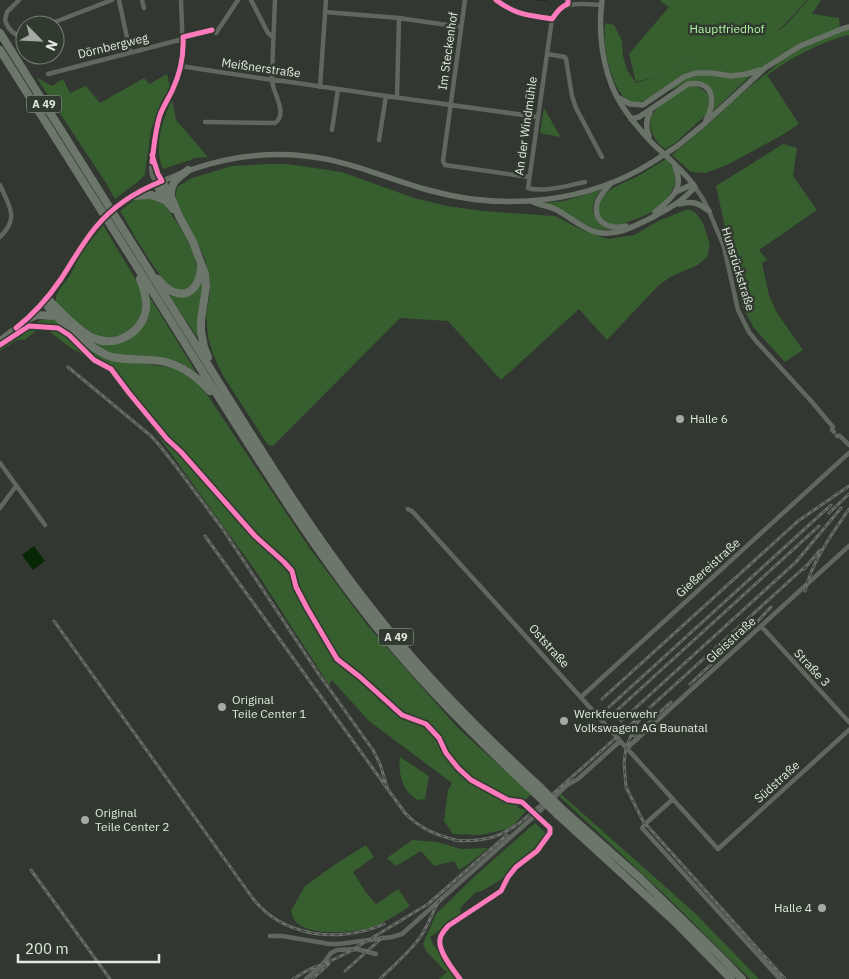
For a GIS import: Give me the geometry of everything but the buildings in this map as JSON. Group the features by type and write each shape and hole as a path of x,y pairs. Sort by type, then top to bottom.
{"highway":[{"name":"A 49","path":"0,33 314,531 383,622 440,688 538,791"},
{"name":"A 49","path":"0,50 268,477 306,533 380,632 467,728 660,898 721,956 742,979"},
{"path":"168,199 172,185 188,170"},
{"path":"159,182 192,242 206,282 201,331 211,370"},
{"path":"134,196 152,195 168,199"},
{"path":"147,268 169,290 183,293 190,291 197,284 200,262"},
{"path":"45,300 88,336 106,341 121,339 138,328 145,311 145,293 134,263"},
{"path":"45,300 56,316 94,348 108,355 129,359 164,361 184,368 202,381 228,412"},
{"path":"27,319 36,315 56,316"},
{"name":"A 49","path":"561,812 675,922 730,979"}],"main road":[{"name":"Hunsrückstraße","path":"602,3 600,26 602,46 606,66 617,97 631,119 694,185"},
{"path":"0,340 27,319 45,300 61,279 82,244 114,209 159,182 188,170 229,158 273,154 330,160 461,198 496,202 531,201 585,192 611,183 652,163 676,147 704,124 765,68 800,46 849,27"},
{"path":"631,119 637,109 684,77 696,73 731,76 747,74 765,68"},
{"path":"631,119 651,110 688,84 697,82 710,92 712,102 710,113 704,124"},
{"path":"617,97 630,104 643,105"},
{"path":"651,110 646,125 651,141"},
{"path":"611,183 601,194 598,202 599,217 604,224 612,228 623,227 655,212 676,192 679,177 675,165"},
{"path":"676,192 694,185"},
{"path":"531,201 553,208 596,232 611,233 635,226 676,204 686,196 694,185"},
{"path":"676,204 693,202 709,211"}],"street":[{"path":"15,34 4,20 8,12 19,0"},
{"path":"65,18 112,0"},
{"path":"119,0 130,52"},
{"path":"142,0 144,8"},
{"path":"159,182 151,171 152,155 158,121 173,89 183,54 181,0"},
{"path":"216,33 238,0"},
{"path":"251,0 268,33 273,37"},
{"path":"205,122 278,122 281,115 272,80 275,0"},
{"path":"320,87 326,0"},
{"name":"Im Steckenhof","path":"465,0 442,161 445,165 529,177"},
{"path":"496,0 519,14 552,19"},
{"path":"568,2 602,3"},
{"name":"An der Windmühle","path":"568,2 562,6 552,19 528,188 547,189 585,182"},
{"path":"325,12 398,18 461,27"},
{"path":"397,98 398,18"},
{"name":"Dörnbergweg","path":"48,74 183,39"},
{"path":"547,54 566,58 569,83 576,108 602,157"},
{"name":"Meißnerstraße","path":"180,66 538,117"},
{"path":"332,130 338,89"},
{"path":"379,140 386,96"},
{"path":"0,185 12,215 8,230 0,237"},
{"name":"Hunsrückstraße","path":"694,185 709,211 724,247 738,310 749,332 849,445"},
{"name":"Gießereistraße","path":"581,697 849,453"},
{"path":"0,463 45,524"},
{"path":"0,508 16,486"},
{"name":"Oststraße","path":"408,509 413,512 718,849"},
{"name":"Gleisstraße","path":"627,748 849,546"},
{"name":"Straße 3","path":"761,626 849,722"},
{"name":"Südstraße","path":"718,849 849,730"},
{"path":"270,936 339,944 402,934 530,820 566,785 578,779 620,741"},
{"path":"673,799 642,828 780,979"},
{"path":"306,979 322,965 331,953 337,950 357,949 376,954"}],"green space":[{"name":"Hauptfriedhof","path":"807,0 774,34 787,24 808,0 821,0 812,14 839,18 840,30 849,29 849,36 837,38 806,51 767,75 799,124 727,165 705,173 691,172 672,155 731,102 778,64 752,74 712,112 715,100 711,89 704,83 693,81 643,101 631,102 620,92 609,67 605,23 614,25 622,41 623,56 627,70 636,83 654,77 636,82 629,54 669,7 660,1"},
{"path":"167,74 170,88 161,102 151,130 145,174 115,199 36,77 52,86 63,79 70,93 86,86 100,103 144,78 149,84"},
{"path":"693,85 708,95 708,113 674,144 665,149 656,141 651,130 650,124 653,113 660,105 681,90"},
{"path":"172,100 176,120 208,157 196,158 163,169 159,152 160,134"},
{"path":"544,108 560,136 560,137 540,133"},
{"path":"783,144 797,148 793,176 817,210 759,250 767,260 762,263 769,295 777,313 803,350 785,362 754,328 742,306 716,186"},
{"path":"666,159 675,174 675,182 668,197 662,203 648,214 622,224 612,225 604,221 599,209 600,202 604,196 613,188 640,175"},
{"path":"287,164 342,172 414,198 447,206 483,211 555,216 582,230 608,239 634,235 658,221 688,209 696,213 703,223 710,245 707,257 698,265 670,277 658,286 607,340 579,309 501,380 448,321 400,318 273,446 268,445 222,374 213,354 208,337 206,315 210,292 205,259 175,199 177,187 192,178 232,166"},
{"path":"601,190 595,199 594,216 601,225 612,230 596,229 544,203 564,201"},
{"path":"148,197 161,201 164,204 181,229 192,251 197,271 195,280 189,289 176,290 168,285 146,254 120,211 136,199"},
{"path":"103,225 142,290 143,298 139,319 135,325 124,333 106,338 94,335 83,328 56,302 59,290 71,274 81,253"},
{"path":"202,279 204,280 199,340 168,293 181,296"},
{"path":"148,294 196,372 178,362 106,352 81,334 98,342 137,332"},
{"path":"50,318 57,321 84,344 125,361 181,369 196,378 311,550 368,626 458,728 531,794 517,808 527,810 511,828 481,835 453,834 444,821 448,790 452,783 369,721 332,680 329,685 257,573 149,423 109,373 85,355 72,349 44,327 38,328 24,340 17,340 0,351 0,346 24,330 37,322"},
{"path":"400,757 429,776 425,799 417,800 406,788 399,766"},
{"path":"561,794 695,913 759,979 750,979 665,895 559,796"},
{"path":"535,823 551,838 507,876 482,891 476,892 460,908 462,914 430,937 449,970 457,979 439,979 448,971 445,971 426,951 423,944 436,914 475,876"},
{"path":"412,840 437,842 461,849 488,848 459,870 454,861 434,866 421,851 396,866 387,858"},
{"path":"366,845 374,857 353,872 365,891 376,904 398,889 410,906 378,925 355,931 321,932 310,930 295,921 291,911 305,886"}],"shaded area":[{"path":"34,546 45,561 33,570 22,555"}],"waterway":[{"path":"538,0 546,0"}],"railway":[{"path":"68,367 151,436 175,465 222,528 318,673 373,750 380,764 388,790"},
{"path":"602,699 798,521 849,486"},
{"path":"829,513 849,494"},
{"path":"609,707 831,505"},
{"path":"621,721 796,562 841,508"},
{"path":"805,591 817,559 849,509"},
{"path":"614,713 819,526"},
{"path":"205,536 405,813 430,831 460,841"},
{"path":"804,569 820,550"},
{"path":"785,979 643,821 626,787 624,763 626,748 630,738 637,723 647,710 807,565"},
{"path":"690,684 771,607"},
{"path":"54,621 254,900 278,921 293,928 309,932"},
{"path":"634,736 671,702"},
{"path":"454,840 485,839 512,828 636,720"},
{"path":"293,979 308,970 347,953 428,904 507,835"},
{"path":"31,870 110,979"},
{"path":"380,979 417,942 441,898"},
{"path":"303,931 334,935 365,931 384,924"},
{"path":"345,971 383,937"},
{"path":"312,979 329,964"}],"cycle path":[{"path":"496,0 516,12 552,19 561,8 568,4 568,0"},
{"path":"152,162 160,115 175,85 179,71 183,51 183,37 212,30"},
{"path":"16,328 51,293 86,240 102,220 125,200 162,181 152,155"},
{"path":"0,345 29,326 58,328 69,335 94,360 111,369 167,439 181,452 255,536 292,571 296,587 337,659 402,715 426,724 439,738 446,753 458,768 471,780 508,800 522,802 550,828 550,833 537,851 516,867 501,891 448,926 442,934 440,938 441,949 460,979"}],"place":[{"name":"Halle 6","path":"680,419"},
{"name":"Original Teile Center 1","path":"222,707"},
{"name":"Werkfeuerwehr Volkswagen AG Baunatal","path":"564,721"},
{"name":"Original Teile Center 2","path":"85,820"},
{"name":"Halle 4","path":"822,908"}]}
